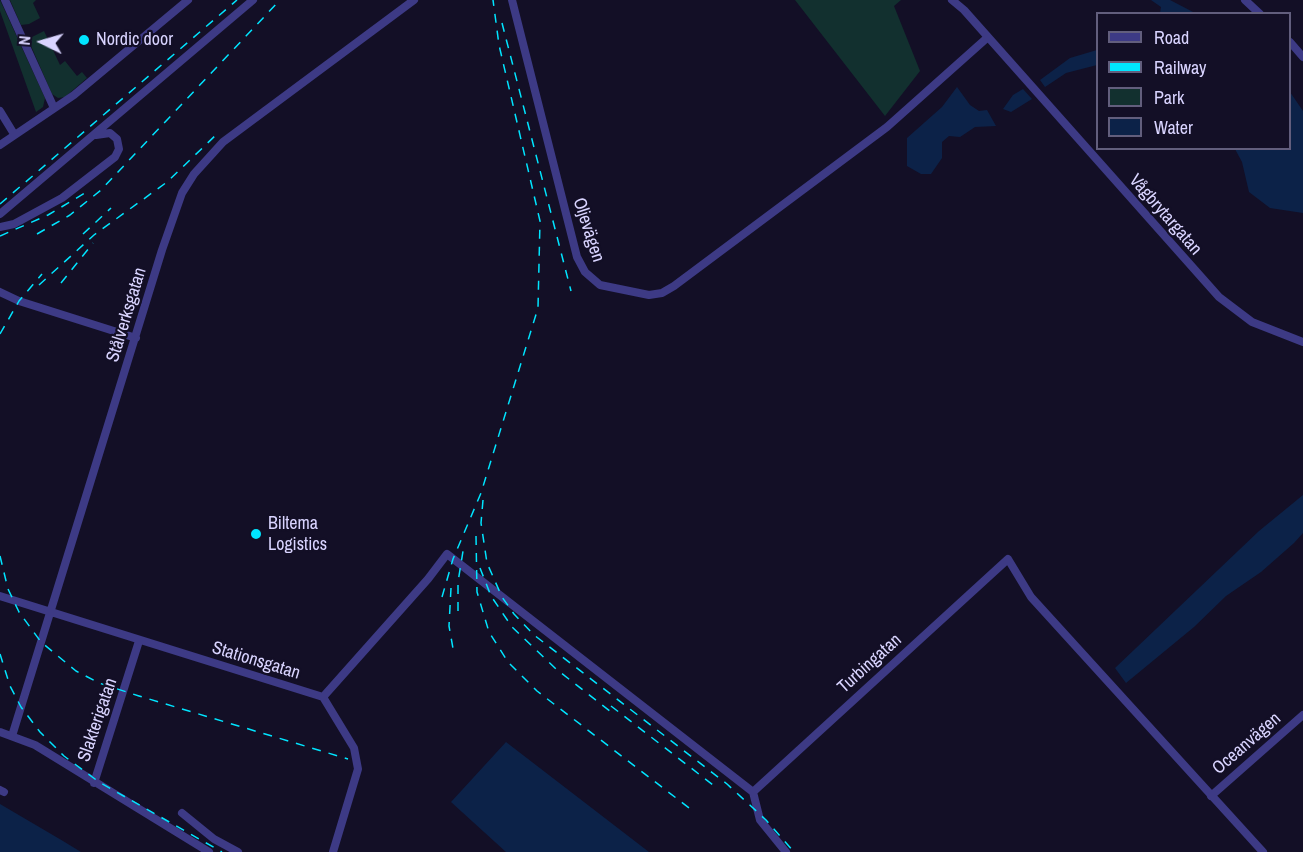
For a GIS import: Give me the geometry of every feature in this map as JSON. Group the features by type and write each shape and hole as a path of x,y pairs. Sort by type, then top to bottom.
{"street":[{"path":"5,0 54,108"},
{"path":"0,146 14,134 74,96 188,0"},
{"path":"0,214 253,0"},
{"name":"Stålverksgatan","path":"12,736 174,214 194,174 223,142 414,0"},
{"name":"Oljevägen","path":"512,0 577,258 585,273 600,285 650,295 662,293 875,136 988,37"},
{"name":"Vågbrytargatan","path":"952,0 988,37 1219,297 1252,322 1303,342"},
{"path":"1245,0 1258,12"},
{"path":"1291,43 1303,57"},
{"path":"0,111 14,134"},
{"path":"0,226 14,224 62,198 115,157 119,149 117,139 110,133 94,135"},
{"path":"0,292 19,301 136,338"},
{"path":"333,852 358,769 354,748 322,697 429,579 447,554 753,792 760,820 786,852"},
{"name":"Turbingatan","path":"753,792 1008,559 1031,597 1263,852"},
{"name":"Stationsgatan","path":"0,596 322,697"},
{"name":"Slakterigatan","path":"139,641 94,783 209,852"},
{"name":"Oceanvägen","path":"1211,796 1303,715"},
{"path":"0,732 52,755 94,783"},
{"path":"182,813 214,839 238,852"}],"green space":[{"path":"0,0 45,98 43,107 36,112 0,11"},
{"path":"10,0 36,0 33,3 40,18 29,24 21,25"},
{"path":"795,0 901,0 894,6 920,71 885,116"},
{"path":"44,31 60,65 65,61 77,76 82,72 87,78 65,97 58,98 52,94 28,39"}],"water":[{"path":"1151,0 1170,0 1193,12 1160,12 1161,7"},
{"path":"1096,50 1096,65 1066,73 1045,87 1040,80 1070,58"},
{"path":"957,87 970,105 979,111 987,110 996,126 975,127 960,137 949,136 942,142 942,158 931,174 921,174 907,166 907,138 942,107"},
{"path":"1023,89 1032,99 1011,112 1003,109 1013,95"},
{"path":"1291,93 1303,111 1303,213 1270,208 1249,192 1242,162 1236,150 1291,150"},
{"path":"1303,495 1303,533 1294,543 1261,572 1226,596 1194,627 1126,683 1115,668 1259,531"},
{"path":"506,742 649,852 506,852 451,802"},
{"path":"0,804 63,841 81,852 0,852"}],"railway":[{"path":"0,204 237,0"},
{"path":"37,234 70,215 101,190 280,0"},
{"path":"442,597 453,559 481,493 538,308 540,221 499,45 493,0"},
{"path":"502,23 571,291"},
{"path":"39,285 94,235 167,182 218,133"},
{"path":"0,236 48,215 90,190"},
{"path":"83,234 111,208"},
{"path":"61,283 93,243"},
{"path":"0,334 19,301 42,274"},
{"path":"483,500 481,523 487,563 502,597 514,614 534,635 727,784 766,820 794,852"},
{"path":"476,536 477,592 489,632 508,662 537,691 693,811"},
{"path":"458,611 458,582 464,545"},
{"path":"0,556 8,589 19,612 41,642 76,671 99,683 139,696 348,759"},
{"path":"480,568 491,596 512,627 556,669 615,715"},
{"path":"451,588 449,626 454,654"},
{"path":"0,654 10,686 21,707 40,732 64,756 99,782 222,852"},
{"path":"611,706 713,785"}],"place":[{"name":"Nordic door","path":"84,40"},
{"name":"Biltema Logistics","path":"256,534"}]}
